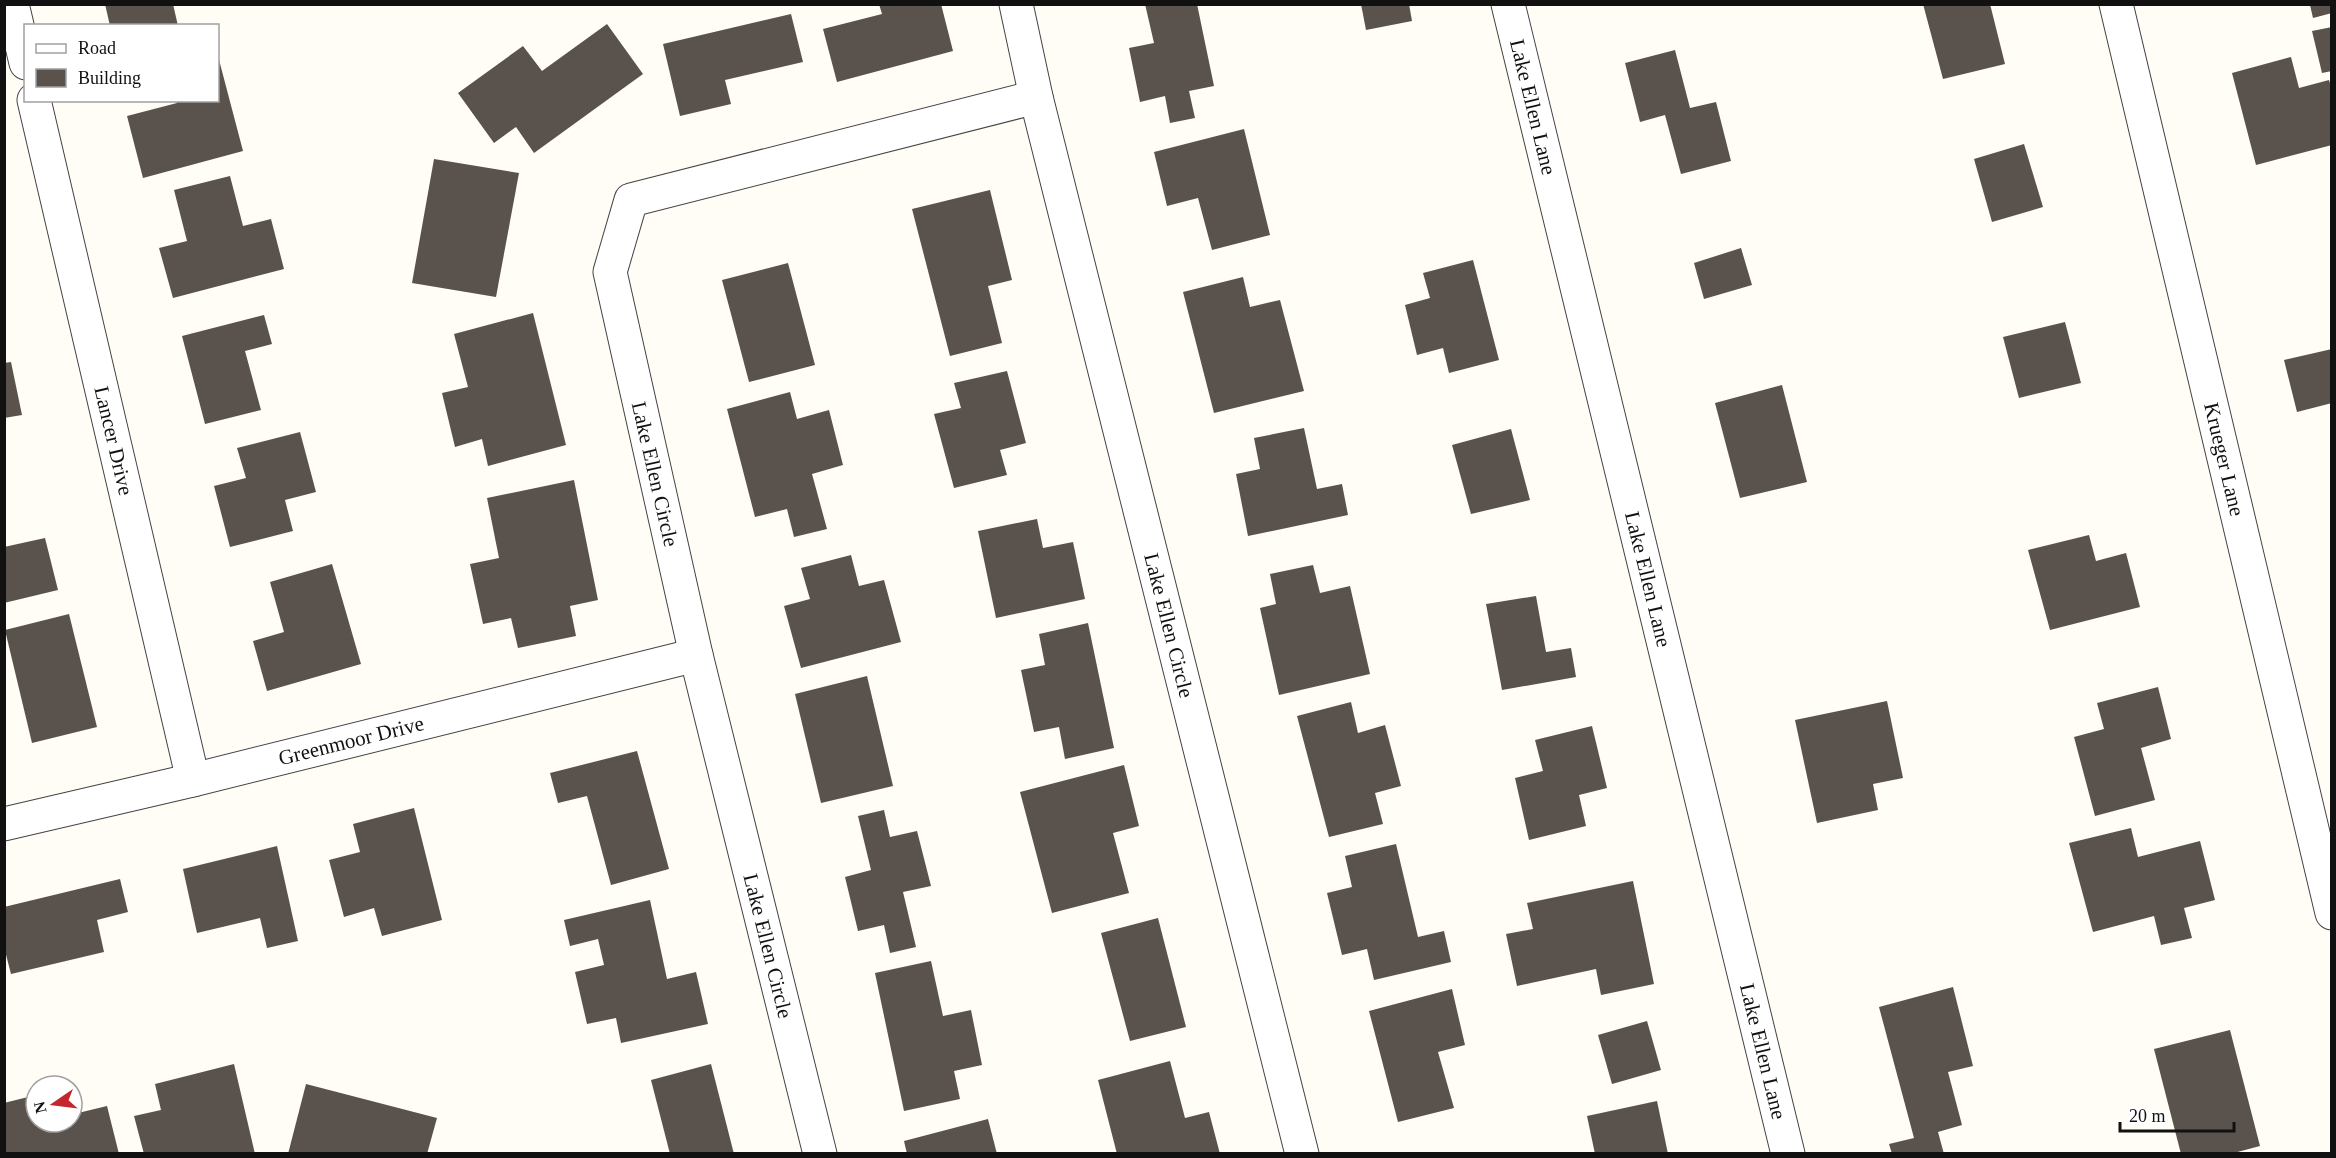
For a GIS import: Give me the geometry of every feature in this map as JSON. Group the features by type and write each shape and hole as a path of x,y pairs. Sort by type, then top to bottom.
{"street":[{"path":"12,4 24,55"},
{"name":"Lake Ellen Circle","path":"1016,4 1036,97 1302,1154"},
{"name":"Lake Ellen Lane","path":"1509,4 1788,1154"},
{"name":"Krueger Lane","path":"2116,4 2331,913"},
{"name":"Lake Ellen Circle","path":"820,1154 696,655 610,272 632,200 1036,97"},
{"name":"Lancer Drive","path":"34,102 193,780"},
{"name":"Greenmoor Drive","path":"4,824 193,780 696,655"}],"building":[{"path":"105,4 173,4 178,24 110,24"},
{"path":"879,4 941,4 953,51 837,82 823,29 882,14"},
{"path":"1145,4 1197,4 1214,86 1189,91 1195,118 1170,123 1165,96 1140,102 1129,48 1154,43"},
{"path":"1361,4 1409,4 1412,21 1366,30"},
{"path":"1923,4 1990,4 2005,64 1943,79"},
{"path":"2310,5 2332,5 2332,13 2313,18"},
{"path":"791,14 803,62 725,80 731,104 680,116 663,44"},
{"path":"607,24 643,74 534,153 516,127 494,143 458,93 523,46 542,71"},
{"path":"2332,27 2332,71 2322,73 2312,31"},
{"path":"1675,50 1690,108 1716,102 1731,161 1681,174 1665,115 1640,122 1625,63"},
{"path":"2291,57 2299,88 2329,80 2332,89 2332,145 2256,165 2232,73"},
{"path":"219,60 243,151 143,178 127,116 177,103 219,102"},
{"path":"1244,129 1270,235 1212,250 1198,198 1167,206 1154,152"},
{"path":"2024,144 2043,207 1992,222 1974,159"},
{"path":"434,159 519,173 496,297 412,283"},
{"path":"230,176 243,226 271,219 284,269 173,298 159,248 187,241 174,190"},
{"path":"990,190 1012,280 988,286 1002,343 950,356 912,209"},
{"path":"1741,248 1752,285 1704,299 1694,263"},
{"path":"1473,260 1499,360 1449,373 1443,348 1417,355 1405,305 1430,298 1423,273"},
{"path":"788,263 815,365 749,382 722,280"},
{"path":"1243,277 1250,307 1280,300 1304,391 1214,413 1183,292"},
{"path":"533,313 566,445 488,466 482,439 455,447 442,393 468,387 454,334"},
{"path":"264,315 272,344 245,351 261,410 205,424 182,336"},
{"path":"2065,322 2081,383 2019,398 2003,337"},
{"path":"2332,349 2332,403 2297,412 2284,360"},
{"path":"11,362 22,415 4,418 4,363"},
{"path":"1007,371 1026,443 1000,450 1007,475 954,488 934,414 961,408 954,383"},
{"path":"1782,385 1807,482 1740,498 1715,403"},
{"path":"790,392 797,419 829,410 843,465 812,474 827,529 794,537 787,509 755,517 727,409"},
{"path":"1304,428 1317,489 1342,484 1348,515 1248,536 1236,474 1260,469 1254,438"},
{"path":"1511,429 1530,500 1471,514 1452,445"},
{"path":"300,432 316,492 285,500 293,531 230,547 214,486 246,478 237,448"},
{"path":"574,480 598,600 570,606 576,636 518,648 511,618 483,624 470,564 499,558 487,498"},
{"path":"1037,519 1043,548 1073,542 1085,599 996,618 978,531"},
{"path":"2089,535 2096,561 2126,553 2140,607 2050,630 2028,550"},
{"path":"45,538 58,590 4,603 4,547"},
{"path":"851,555 859,586 884,580 901,642 801,668 784,606 810,599 801,568"},
{"path":"332,564 361,664 267,691 253,641 284,632 270,582"},
{"path":"1313,565 1320,593 1350,586 1370,674 1279,695 1260,608 1276,604 1270,574"},
{"path":"1536,596 1546,652 1571,648 1576,677 1502,690 1486,604"},
{"path":"69,614 97,727 32,743 5,630"},
{"path":"1088,623 1114,748 1065,759 1059,727 1034,732 1021,670 1045,665 1039,634"},
{"path":"867,676 893,786 821,803 795,694"},
{"path":"2158,687 2171,739 2141,748 2155,800 2095,816 2074,737 2104,729 2097,703"},
{"path":"1887,701 1903,778 1873,784 1878,810 1817,823 1795,720"},
{"path":"1351,702 1358,733 1385,725 1401,786 1375,793 1383,824 1329,837 1297,716"},
{"path":"1592,726 1607,788 1579,795 1586,826 1529,840 1515,778 1543,771 1535,740"},
{"path":"637,751 669,869 611,885 587,796 558,803 550,773"},
{"path":"1124,765 1139,826 1113,833 1129,893 1052,913 1020,792"},
{"path":"414,808 442,920 382,936 374,908 344,917 329,860 360,852 353,824"},
{"path":"884,810 890,837 917,831 931,886 903,892 916,947 890,953 884,925 858,931 845,877 871,870 858,816"},
{"path":"2131,828 2138,857 2200,841 2215,900 2184,908 2192,938 2161,945 2154,916 2093,932 2069,843"},
{"path":"1396,844 1418,937 1444,931 1451,962 1374,980 1367,949 1342,955 1327,893 1352,887 1345,856"},
{"path":"277,846 298,941 267,948 260,918 197,933 183,869"},
{"path":"120,879 128,912 97,920 104,952 11,974 4,947 4,907"},
{"path":"1633,881 1654,984 1601,995 1596,969 1517,986 1506,934 1533,929 1527,903"},
{"path":"650,900 667,979 696,972 708,1024 621,1043 616,1018 587,1024 575,972 604,965 598,939 570,946 564,920"},
{"path":"1158,918 1186,1027 1130,1041 1101,933"},
{"path":"931,961 943,1016 971,1010 982,1065 954,1071 960,1099 904,1111 875,973"},
{"path":"1953,987 1973,1066 1948,1072 1962,1125 1938,1132 1944,1154 1892,1154 1889,1144 1914,1138 1879,1007"},
{"path":"1452,989 1465,1045 1438,1052 1454,1108 1398,1122 1369,1011"},
{"path":"1647,1021 1661,1070 1612,1084 1598,1035"},
{"path":"2230,1030 2260,1146 2230,1154 2181,1154 2154,1049"},
{"path":"1170,1061 1185,1118 1209,1112 1220,1154 1117,1154 1098,1080"},
{"path":"234,1064 255,1154 144,1154 134,1116 161,1110 155,1084"},
{"path":"711,1064 734,1154 670,1154 651,1080"},
{"path":"306,1084 437,1118 427,1154 288,1154"},
{"path":"24,1098 24,1134 84,1134 84,1112 107,1106 119,1154 4,1154 4,1103"},
{"path":"1657,1101 1668,1154 1595,1154 1587,1116"},
{"path":"988,1119 997,1154 907,1154 904,1141"}]}
